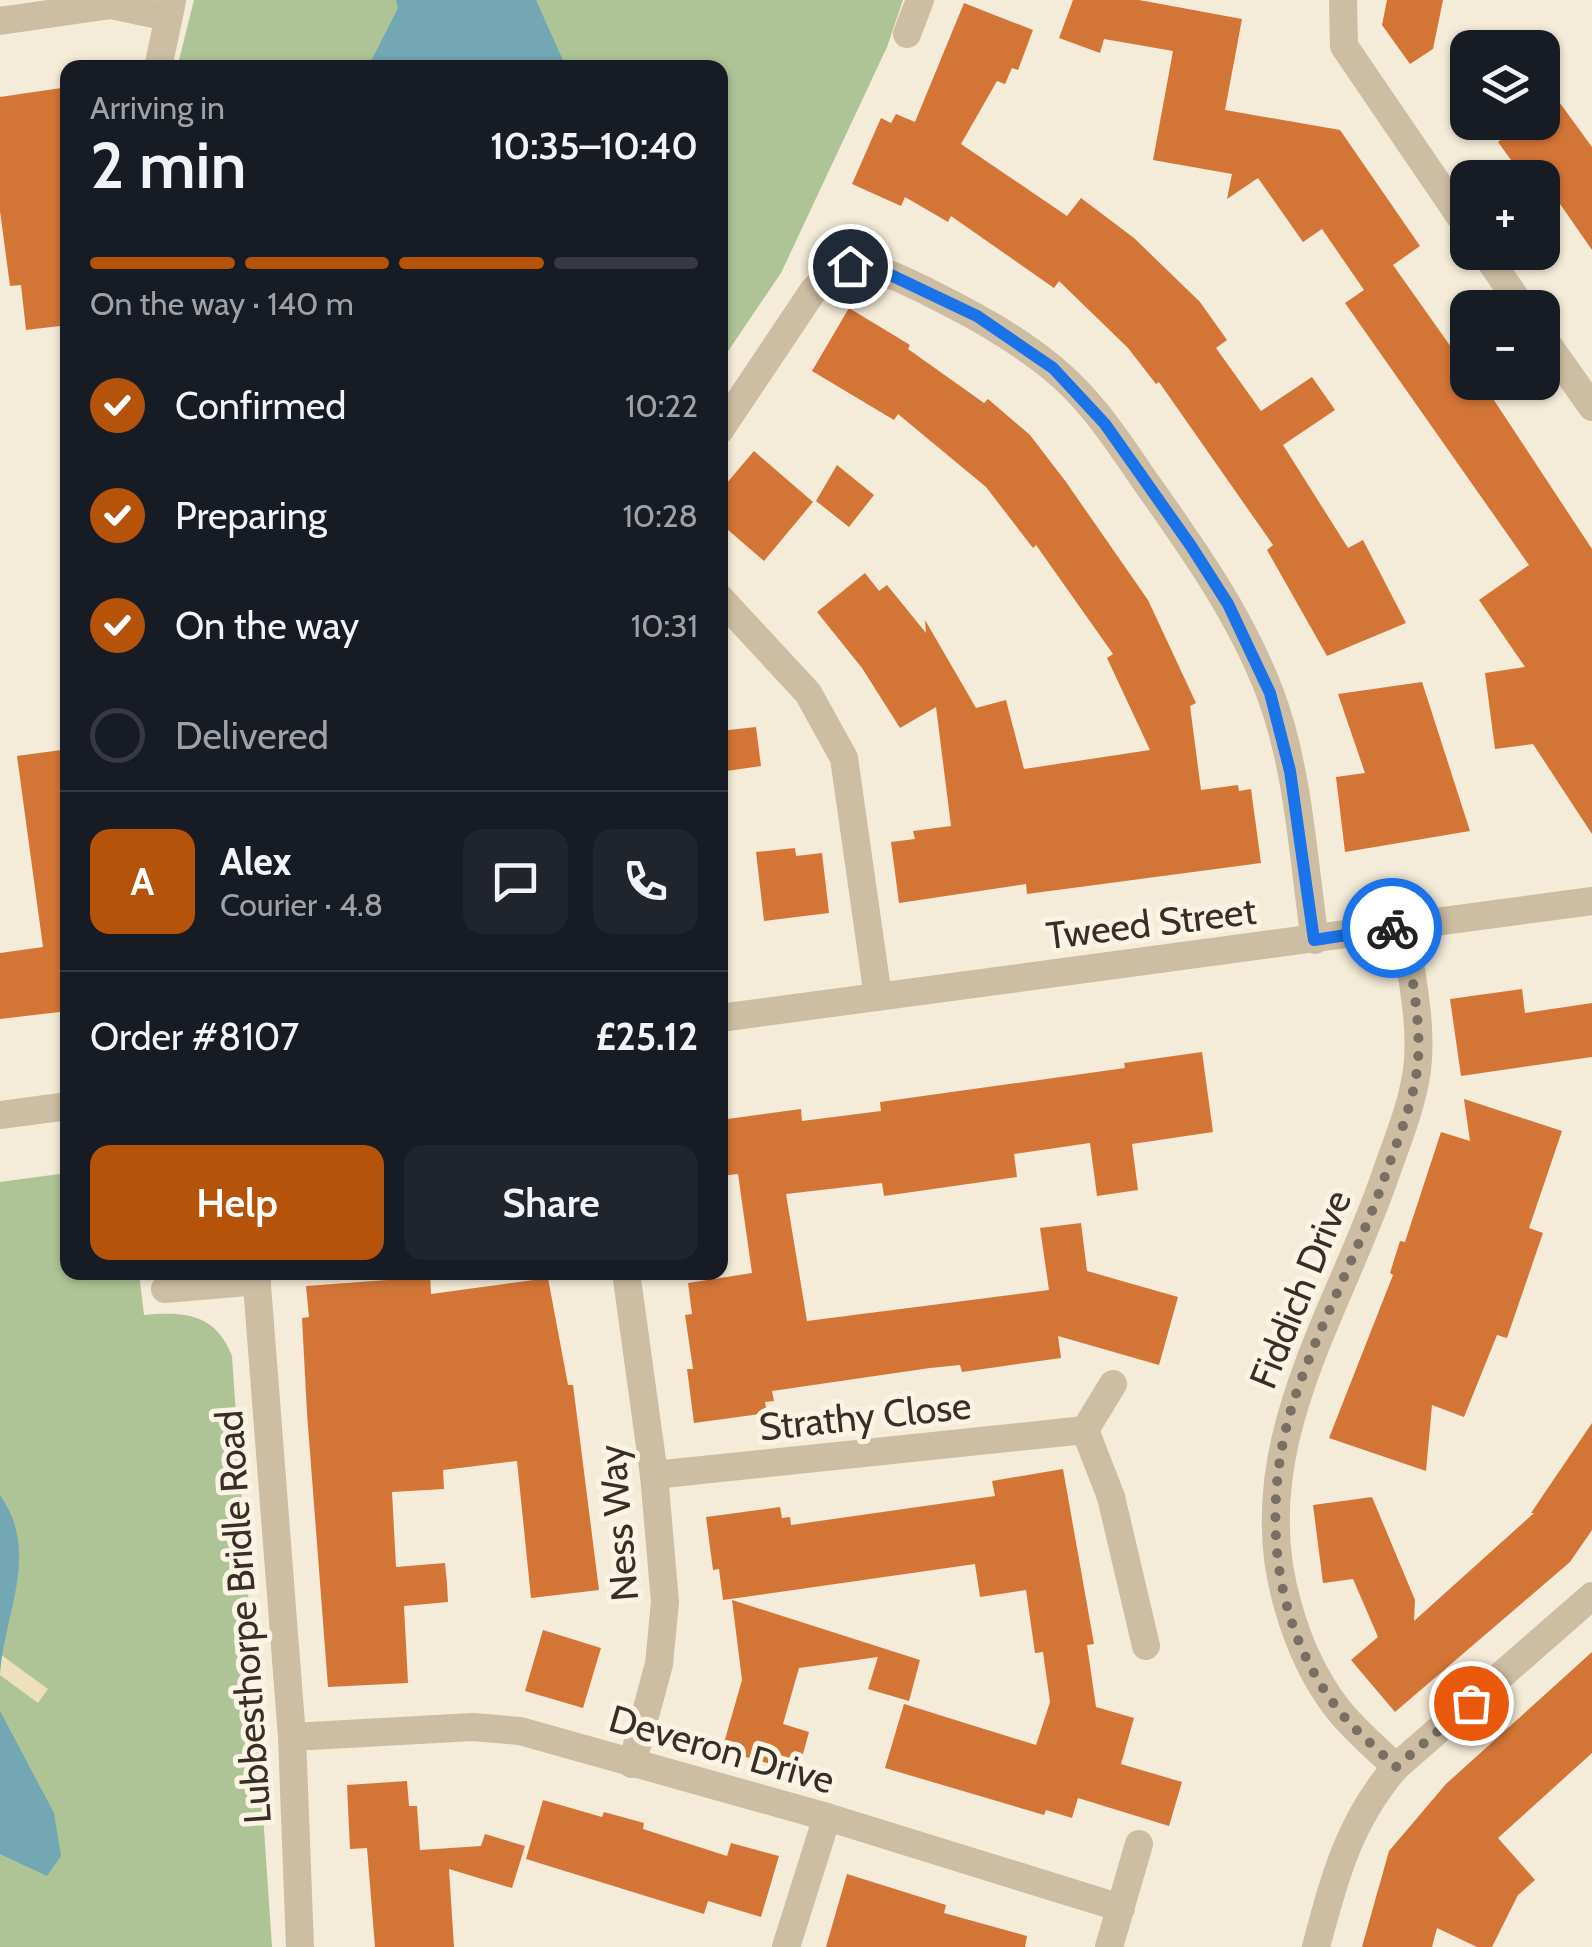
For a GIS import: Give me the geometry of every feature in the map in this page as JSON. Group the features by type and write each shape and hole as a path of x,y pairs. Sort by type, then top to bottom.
{"street":[{"path":"907,34 920,0"},
{"path":"1343,0 1344,46 1450,202"},
{"path":"0,21 111,5 170,9 160,60"},
{"path":"728,418 825,278 850,266 878,269 977,316 1053,368 1105,424 1216,584 1270,693 1285,744 1314,940"},
{"path":"1560,362 1592,407"},
{"path":"728,607 808,692 840,747 854,815 878,997"},
{"name":"Tweed Street","path":"728,1017 1592,901"},
{"name":"Fiddich Drive","path":"1396,1767 1340,1712 1318,1681 1284,1592 1274,1523 1279,1455 1296,1396 1366,1230 1415,1082 1418,1053 1405,926"},
{"path":"0,1115 60,1107"},
{"name":"Lubbesthorpe Bridle Road","path":"165,1290 235,1280"},
{"name":"Lubbesthorpe Bridle Road","path":"256,1280 292,1738 300,1947"},
{"name":"Ness Way","path":"627,1280 665,1569 660,1664 632,1764"},
{"path":"1113,1384 1084,1430 1111,1497 1146,1646"},
{"name":"Strathy Close","path":"654,1475 1084,1430"},
{"path":"1316,1947 1343,1850 1361,1810 1396,1767 1592,1596"},
{"name":"Deveron Drive","path":"292,1738 506,1728 827,1816 1121,1908"},
{"path":"786,1947 827,1816"},
{"path":"1109,1947 1139,1844"}],"green space":[{"path":"194,0 903,0 887,47 781,273 728,351 728,60 179,60"},
{"path":"60,1174 60,1280 140,1280 144,1315 197,1318 217,1331 232,1356 272,1947 0,1947 0,1182"}],"shaded area":[{"path":"0,1654 48,1689 38,1703 0,1675"}],"water":[{"path":"396,0 536,0 563,60 372,60 398,8"},
{"path":"0,1495 12,1517 19,1561 0,1675"},
{"path":"0,1711 54,1813 61,1856 47,1876 0,1854"}],"building":[{"path":"1073,0 1139,0 1242,19 1225,110 1340,130 1420,246 1393,265 1450,346 1450,400 1494,400 1592,549 1592,834 1533,744 1495,749 1485,673 1525,667 1479,600 1529,565 1345,303 1364,290 1322,229 1303,242 1258,178 1227,199 1232,174 1153,160 1173,51 1104,39 1100,53 1059,38"},
{"path":"1387,0 1443,0 1433,49 1410,64 1382,25"},
{"path":"964,3 1033,30 1018,70 1012,68 1005,84 997,81 961,144 1067,216 1081,198 1134,238 1200,302 1227,340 1216,348 1261,411 1312,377 1335,410 1283,445 1348,548 1363,540 1406,623 1327,656 1267,550 1273,545 1159,382 1156,384 1128,348 1059,281 1054,288 951,216 948,222 905,197 901,206 852,184 881,118 891,123 896,114 915,122"},
{"path":"60,88 60,326 26,330 21,285 10,286 0,211 0,97"},
{"path":"1560,103 1592,147 1592,250 1560,204 1560,160 1511,160 1498,142 1560,140"},
{"path":"849,308 910,345 908,349 984,403 988,399 1030,435 1066,482 1148,600 1196,703 1190,706 1201,790 1238,785 1239,791 1251,789 1261,863 1027,894 1026,884 899,903 891,842 915,839 913,831 951,826 936,707 900,728 862,668 817,612 865,573 879,591 887,585 926,633 925,620 976,708 1006,700 1024,769 1150,750 1107,658 1113,654 1036,545 1033,548 986,487 898,414 894,420 812,371"},
{"path":"754,451 813,502 764,561 728,530 728,482"},
{"path":"837,465 874,495 849,527 816,501"},
{"path":"1422,682 1470,831 1345,852 1336,777 1365,773 1338,694"},
{"path":"756,727 761,766 728,771 728,730"},
{"path":"60,750 60,1012 0,1019 0,953 43,947 17,756"},
{"path":"795,848 796,856 822,853 829,913 764,921 756,852"},
{"path":"1522,989 1525,1013 1592,1003 1592,1057 1461,1076 1450,999"},
{"path":"1202,1052 1213,1132 1132,1144 1138,1190 1097,1196 1090,1143 1014,1154 1017,1177 884,1196 882,1183 786,1194 807,1321 1049,1290 1040,1228 1081,1223 1087,1271 1178,1297 1159,1365 1058,1336 1061,1358 962,1372 960,1365 930,1368 772,1391 774,1401 765,1402 767,1413 694,1423 687,1369 693,1369 685,1315 692,1314 688,1283 728,1280 728,1277 752,1273 738,1174 728,1175 728,1119 801,1109 802,1121 881,1111 880,1102 1125,1068 1124,1063"},
{"path":"1464,1099 1562,1131 1529,1228 1543,1233 1507,1338 1497,1335 1464,1417 1432,1405 1426,1471 1329,1438 1393,1275 1390,1273 1400,1241 1405,1242 1441,1132 1470,1141"},
{"path":"430,1280 431,1294 548,1280 568,1385 573,1385 599,1590 531,1598 517,1461 443,1470 444,1489 392,1492 396,1567 445,1563 447,1584 448,1602 404,1606 408,1683 328,1687 307,1413 302,1318 309,1317 306,1286"},
{"path":"1592,1423 1592,1530 1570,1562 1395,1712 1351,1660 1378,1637 1353,1579 1323,1583 1313,1505 1372,1497 1415,1600 1414,1621 1534,1513"},
{"path":"1063,1469 1094,1644 1087,1645 1096,1707 1134,1718 1121,1764 1182,1782 1169,1826 1078,1798 1072,1818 1046,1810 1044,1815 885,1768 904,1704 1036,1745 1050,1702 1043,1652 1035,1653 1026,1590 980,1597 975,1564 723,1600 719,1569 713,1570 706,1517 780,1507 782,1518 790,1517 791,1525 995,1496 992,1481"},
{"path":"732,1600 920,1660 909,1701 868,1689 878,1657 799,1668 783,1724 809,1732 798,1772 722,1750 742,1680"},
{"path":"543,1630 601,1648 583,1708 525,1691"},
{"path":"1592,1652 1592,1753 1498,1838 1535,1880 1518,1895 1492,1947 1477,1947 1437,1928 1432,1947 1362,1947 1389,1851 1446,1784"},
{"path":"407,1781 409,1806 417,1806 420,1850 481,1846 485,1834 525,1846 512,1888 449,1869 454,1947 375,1947 367,1848 350,1849 347,1785"},
{"path":"543,1800 602,1817 604,1812 644,1823 643,1829 727,1856 731,1843 779,1856 761,1917 708,1901 704,1914 526,1859"},
{"path":"847,1874 946,1905 944,1913 1027,1936 1025,1947 826,1947"}],"way so far":[{"path":"1392,928 1405,926 1418,1053 1415,1082 1366,1230 1307,1366 1288,1422 1274,1488 1277,1559 1292,1621 1318,1681 1340,1712 1396,1767 1471,1703"}],"route":[{"path":"850,266 878,269 1002,330 1074,387 1105,424 1216,584 1270,693 1290,771 1314,940 1392,928"}]}
